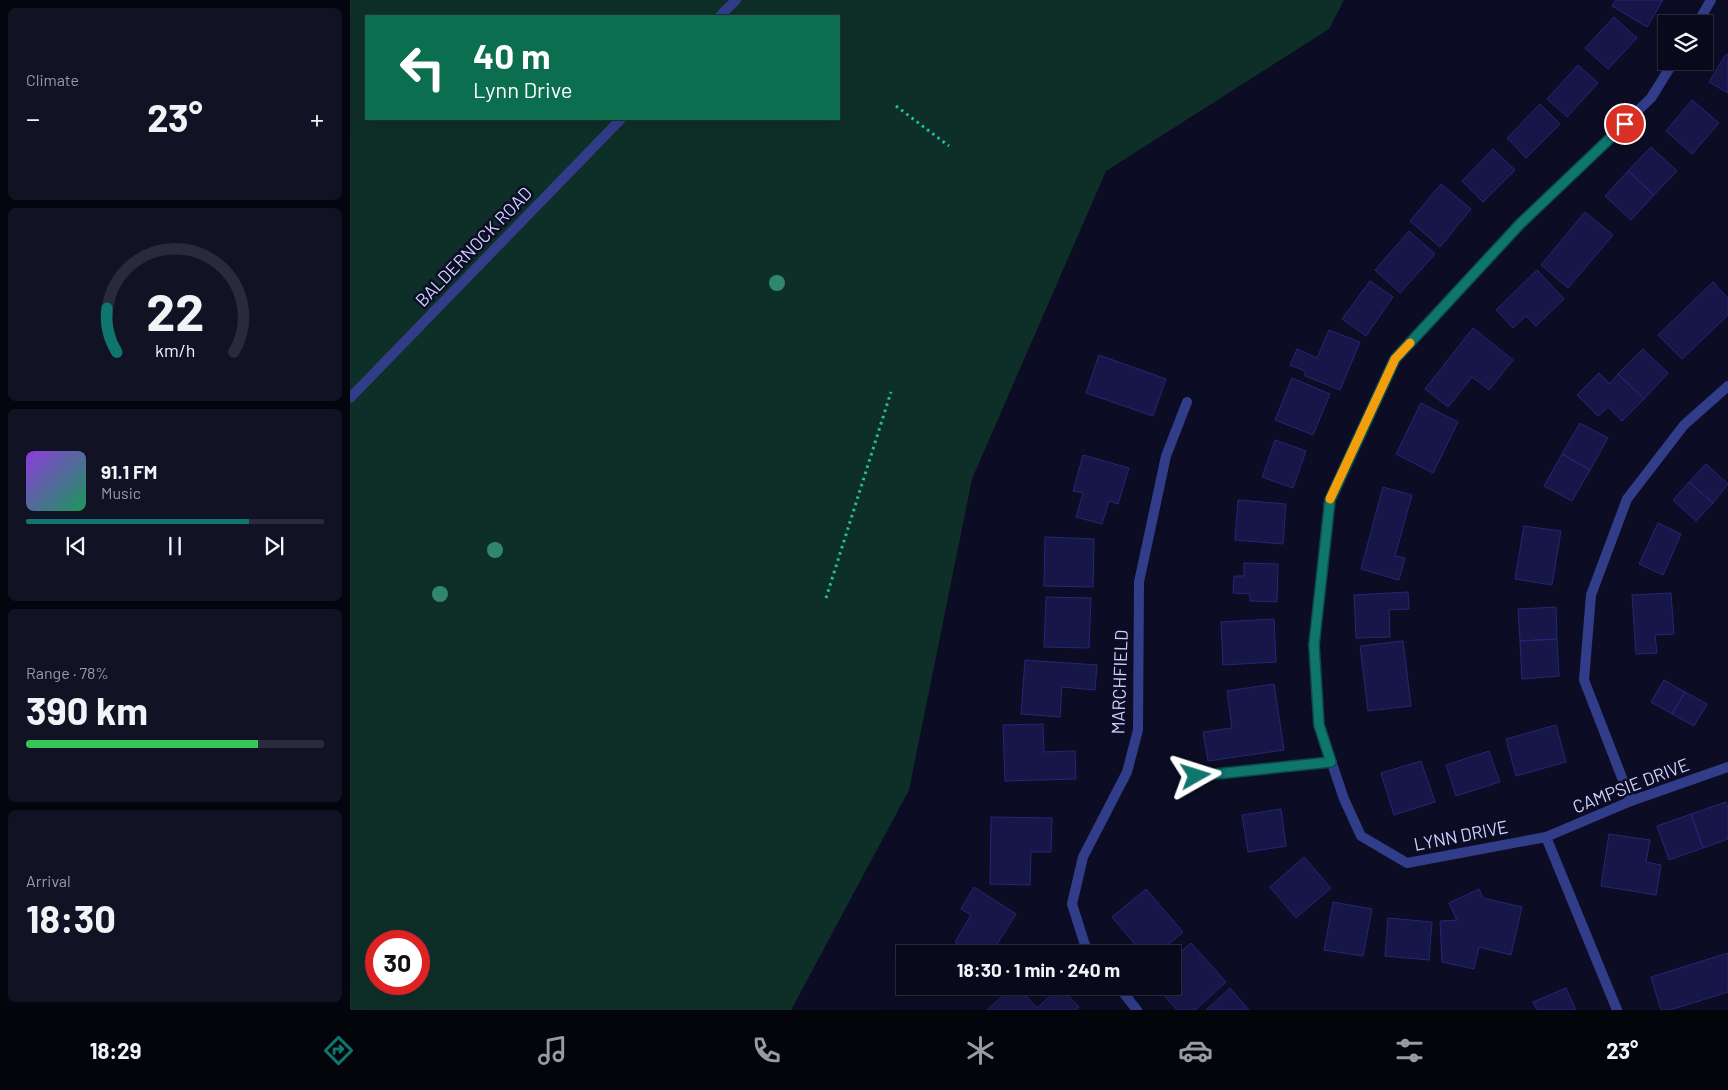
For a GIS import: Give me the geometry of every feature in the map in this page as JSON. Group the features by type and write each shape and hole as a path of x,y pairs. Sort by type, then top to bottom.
{"street":[{"path":"721,15 736,0"},
{"path":"1702,15 1711,0"},
{"name":"LYNN DRIVE","path":"1546,837 1407,863 1361,836 1344,799 1319,725 1314,645 1330,500 1395,359 1520,224 1651,98 1668,70"},
{"name":"BALDERNOCK ROAD","path":"350,398 620,120"},
{"path":"1631,802 1584,680 1591,595 1627,499 1684,425 1728,386"},
{"name":"MARCHFIELD","path":"1086,945 1072,904 1083,857 1127,772 1138,730 1139,582 1166,456 1186,402"},
{"path":"1196,776 1331,762"},
{"name":"CAMPSIE DRIVE","path":"1546,837 1631,802 1728,767"},
{"path":"1546,837 1617,1010"},
{"path":"1125,995 1137,1010"}],"path":[{"path":"896,106 949,146"},
{"path":"826,598 891,392"}],"green space":[{"path":"350,0 1344,0 1329,29 1106,171 972,479 909,790 791,1010 350,1010"}],"building":[{"path":"1616,0 1663,0 1647,27 1612,6"},
{"path":"1614,17 1637,38 1608,69 1585,48"},
{"path":"1726,54 1728,55 1728,93 1709,82"},
{"path":"1578,65 1598,83 1567,117 1547,99"},
{"path":"1692,100 1719,123 1692,154 1666,131"},
{"path":"1540,104 1560,124 1526,158 1507,138"},
{"path":"1651,147 1677,171 1654,195 1628,171"},
{"path":"1493,149 1515,170 1483,202 1462,181"},
{"path":"1628,171 1654,195 1631,220 1605,196"},
{"path":"1441,184 1471,209 1440,247 1410,221"},
{"path":"1585,212 1613,235 1568,288 1541,265"},
{"path":"1409,231 1435,254 1400,293 1375,270"},
{"path":"1537,270 1564,299 1536,326 1526,316 1513,328 1496,310"},
{"path":"1370,281 1393,297 1366,336 1342,319"},
{"path":"1713,282 1728,298 1728,315 1682,359 1658,335"},
{"path":"1473,328 1513,360 1489,390 1472,377 1448,407 1425,389"},
{"path":"1329,330 1360,342 1340,390 1305,376 1305,371 1290,365 1297,349 1317,358"},
{"path":"1643,349 1668,373 1644,399 1618,374"},
{"path":"1099,355 1166,379 1153,416 1086,393"},
{"path":"1599,373 1610,384 1618,374 1644,399 1622,421 1608,407 1598,416 1577,395"},
{"path":"1292,378 1330,394 1313,435 1275,420"},
{"path":"1421,403 1458,422 1433,473 1396,454"},
{"path":"1580,423 1608,438 1590,470 1562,454"},
{"path":"1275,440 1306,451 1293,488 1262,477"},
{"path":"1562,454 1590,470 1572,501 1544,486"},
{"path":"1083,455 1129,468 1118,504 1109,501 1102,524 1076,517 1083,493 1073,491"},
{"path":"1706,464 1728,484 1713,503 1689,482"},
{"path":"1689,482 1713,503 1696,521 1673,500"},
{"path":"1383,487 1412,495 1395,556 1405,558 1399,580 1361,569"},
{"path":"1238,500 1286,504 1283,544 1235,540"},
{"path":"1658,523 1681,534 1663,575 1639,564"},
{"path":"1524,526 1561,531 1552,585 1515,579"},
{"path":"1045,537 1094,539 1093,587 1044,586"},
{"path":"1244,563 1278,564 1277,602 1250,601 1250,594 1233,593 1234,576 1244,576"},
{"path":"1408,592 1409,609 1389,610 1390,637 1356,638 1354,595"},
{"path":"1671,593 1674,634 1655,635 1657,653 1636,654 1632,595"},
{"path":"1046,597 1091,598 1089,648 1044,647"},
{"path":"1556,607 1557,639 1520,641 1518,609"},
{"path":"1274,619 1276,662 1223,665 1221,622"},
{"path":"1557,639 1559,676 1522,679 1520,641"},
{"path":"1403,641 1411,706 1368,711 1360,646"},
{"path":"1025,660 1097,665 1095,690 1062,687 1060,717 1021,714"},
{"path":"1664,680 1685,692 1672,714 1651,702"},
{"path":"1274,684 1284,750 1208,761 1203,732 1232,728 1227,691"},
{"path":"1685,692 1707,704 1694,726 1672,714"},
{"path":"1043,724 1044,752 1075,751 1076,779 1005,781 1003,725"},
{"path":"1556,725 1566,762 1516,776 1506,739"},
{"path":"1489,751 1500,782 1456,796 1446,765"},
{"path":"1421,761 1435,802 1394,815 1381,773"},
{"path":"1726,802 1728,809 1728,839 1703,848 1691,814"},
{"path":"1281,809 1286,846 1248,852 1242,815"},
{"path":"1691,814 1703,848 1669,860 1657,826"},
{"path":"991,817 1052,818 1051,852 1031,852 1030,885 990,884"},
{"path":"1609,834 1650,840 1646,862 1661,865 1656,895 1601,886"},
{"path":"1304,857 1331,888 1296,918 1270,887"},
{"path":"974,887 1016,914 997,945 960,945 955,942 971,915 961,909"},
{"path":"1146,889 1183,932 1168,945 1135,945 1112,917"},
{"path":"1479,889 1483,898 1522,907 1511,955 1479,947 1474,969 1442,962 1440,921 1457,920 1449,903"},
{"path":"1333,902 1372,909 1363,956 1324,950"},
{"path":"1388,918 1432,922 1429,960 1385,956"},
{"path":"1191,943 1226,982 1195,1010 1177,1010 1164,995 1181,995 1181,951"},
{"path":"1728,953 1728,992 1670,1010 1661,1010 1651,977"},
{"path":"1230,988 1249,1010 1206,1010"},
{"path":"1566,988 1576,1010 1537,1010 1533,1002"},
{"path":"1003,995 1025,995 1037,1008 1051,995 1068,995 1079,1007 1076,1010 987,1010"}],"slow traffic":[{"path":"1330,499 1395,359 1410,343"}],"route":[{"path":"1196,776 1331,762 1319,725 1314,645 1330,500 1395,359 1520,224 1625,124"}]}
